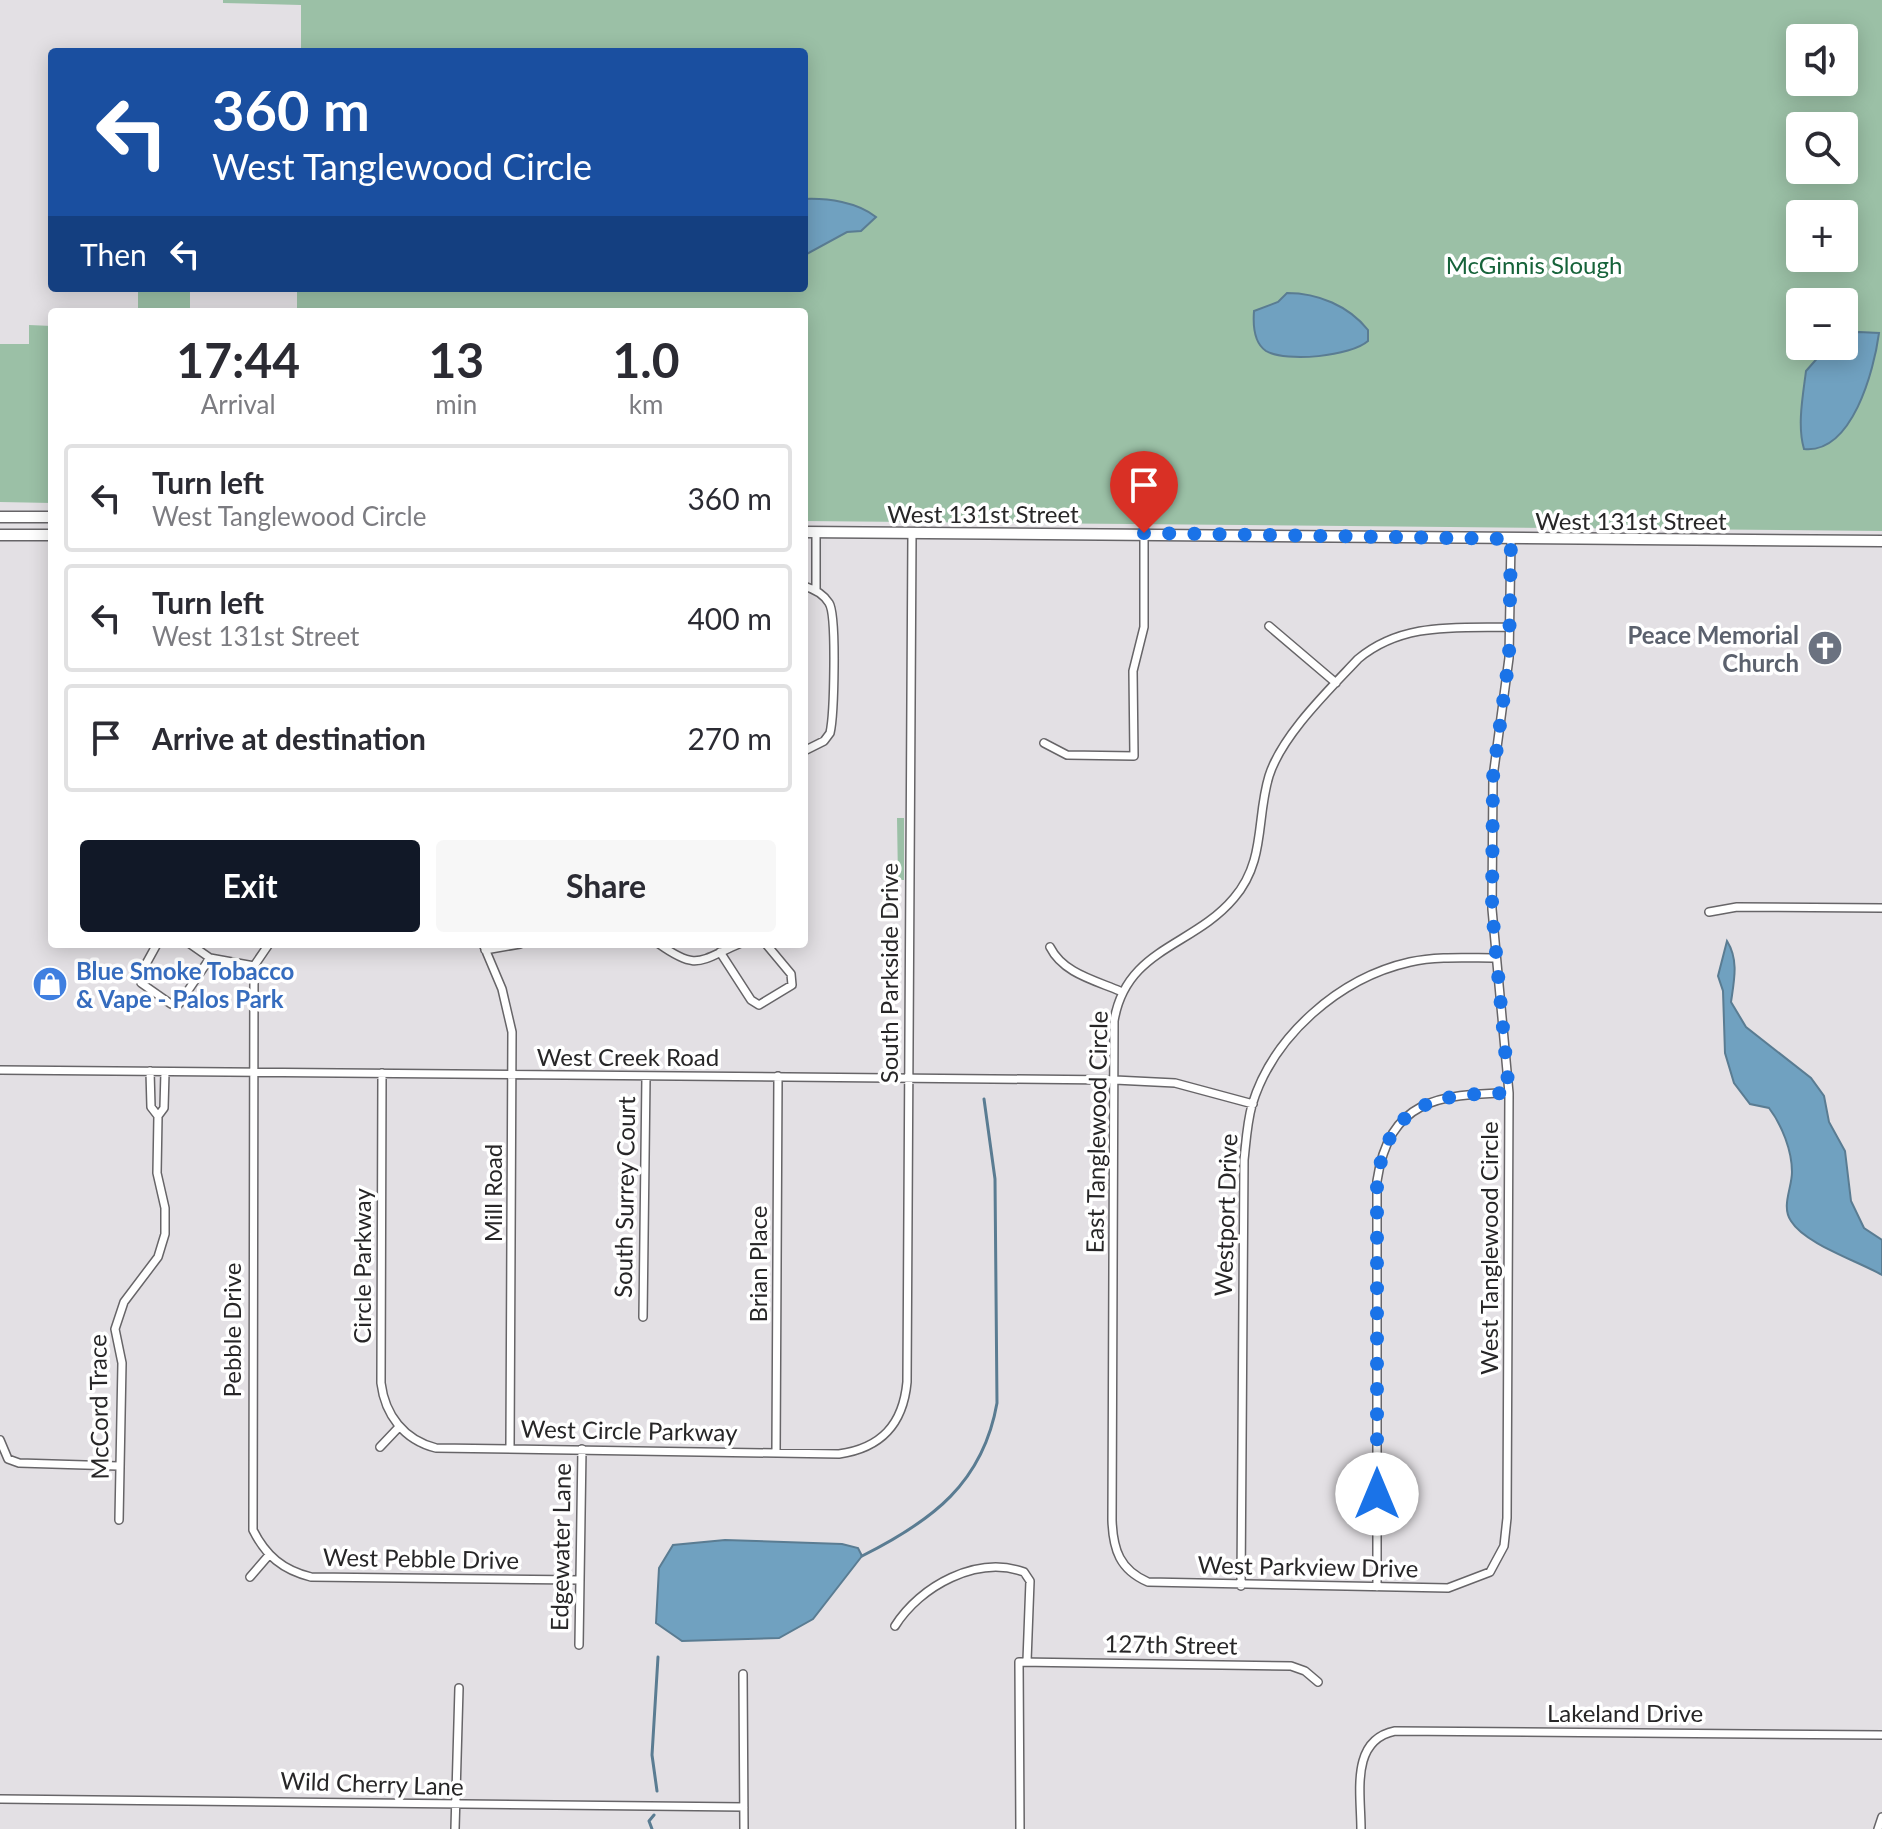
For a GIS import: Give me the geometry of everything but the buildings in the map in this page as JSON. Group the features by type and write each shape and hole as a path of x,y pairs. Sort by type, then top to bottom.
{"street":[{"path":"0,517 48,517"},
{"path":"810,532 816,590"},
{"name":"West 131st Street","path":"810,532 1882,541"},
{"name":"South Parkside Drive","path":"864,1449 887,1434 901,1413 907,1382 912,533"},
{"path":"1044,743 1067,755 1134,756 1133,671 1144,627 1144,533"},
{"path":"0,535 48,535"},
{"name":"West Tanglewood Circle","path":"1490,1572 1504,1546 1507,1526 1509,1093 1492,909 1493,777 1510,627 1511,539"},
{"path":"808,587 816,590 832,609 832,724 824,741 808,749"},
{"path":"1269,626 1336,683"},
{"name":"East Tanglewood Circle","path":"1125,1569 1113,1538 1112,1520 1114,1021 1120,991 1143,966 1217,914 1234,898 1254,864 1260,844 1265,795 1274,761 1336,683 1373,646 1398,635 1436,628 1510,627"},
{"path":"1709,912 1737,907 1882,908"},
{"path":"1050,947 1056,959 1072,971 1120,991"},
{"path":"155,948 141,973 141,983 171,1004 179,1004 210,958"},
{"path":"196,948 210,958 254,966 266,948"},
{"name":"Mill Road","path":"484,948 509,1010 513,1075 510,1447"},
{"path":"664,948 676,958 691,962 730,948"},
{"path":"720,952 751,1000 759,1005 792,985 791,974 769,948"},
{"name":"Westport Drive","path":"1241,1586 1244,1160 1253,1104 1286,1042 1329,1000 1386,969 1409,962 1496,958"},
{"name":"Pebble Drive","path":"254,966 251,1514 253,1530 269,1555"},
{"name":"West Creek Road","path":"0,1070 1115,1080 1175,1083 1253,1104"},
{"name":"McCord Trace","path":"150,1071 151,1107 158,1116"},
{"name":"McCord Trace","path":"119,1520 122,1363 115,1329 117,1315 153,1266 165,1234 165,1208 157,1173 158,1116 164,1108 165,1072"},
{"name":"Circle Parkway","path":"382,1073 381,1383 383,1399 399,1427"},
{"name":"Brian Place","path":"776,1452 778,1076"},
{"name":"South Surrey Court","path":"643,1317 646,1077"},
{"path":"1377,1587 1377,1181 1381,1154 1395,1128 1412,1111 1434,1099 1455,1094 1509,1093"},
{"path":"380,1447 399,1427"},
{"name":"West Circle Parkway","path":"399,1427 423,1444 436,1448 839,1454 864,1449"},
{"path":"0,1440 8,1459 19,1463 118,1466"},
{"name":"Edgewater Lane","path":"579,1645 582,1449"},
{"path":"250,1577 269,1555"},
{"name":"West Pebble Drive","path":"269,1555 295,1573 311,1577 580,1580"},
{"path":"895,1626 908,1606 959,1574 977,1568 1015,1568 1024,1572 1030,1581 1023,1662 1020,1829"},
{"name":"West Parkview Drive","path":"1125,1569 1148,1582 1164,1585 1448,1588 1490,1572"},
{"name":"127th Street","path":"1023,1662 1291,1666 1305,1671 1318,1682"},
{"path":"743,1674 744,1829"},
{"path":"455,1829 459,1688"},
{"name":"Lakeland Drive","path":"1361,1829 1361,1762 1381,1733 1882,1735"},
{"name":"Wild Cherry Lane","path":"0,1799 744,1807"},
{"path":"1878,1829 1882,1817"}],"green space":[{"name":"McGinnis Slough","path":"223,0 1882,0 1882,531 808,521 808,308 297,308 297,292 808,292 808,48 301,48 301,5 223,3"},
{"path":"138,292 190,292 190,308 138,308"},
{"path":"29,325 48,326 48,503 0,502 0,344 29,344"},
{"path":"897,818 904,818 904,880 898,880"}],"water":[{"path":"808,199 842,202 876,217 861,231 847,232 808,253"},
{"path":"1287,293 1310,295 1332,302 1352,314 1368,330 1368,341 1348,351 1318,356 1288,357 1266,351 1257,338 1254,311 1278,302"},
{"path":"1858,332 1879,333 1872,368 1858,407 1848,425 1835,438 1821,447 1804,449 1801,421 1806,371 1816,360 1858,360"},
{"path":"1727,941 1734,963 1731,1002 1746,1027 1811,1078 1824,1096 1829,1122 1845,1151 1851,1201 1864,1228 1882,1240 1882,1275 1808,1237 1788,1215 1792,1172 1785,1138 1769,1108 1750,1104 1734,1083 1725,1053 1723,991 1718,976"},
{"path":"725,1540 842,1544 858,1548 862,1556 813,1619 779,1638 682,1641 656,1623 659,1568 673,1545"}],"waterway":[{"path":"862,1556 911,1529 950,1496 980,1456 990,1431 997,1403 995,1179 984,1099"},
{"path":"657,1791 652,1755 658,1657"},
{"path":"652,1829 649,1821 654,1815"}],"place":[{"name":"Peace Memorial Church","path":"1825,648"},
{"name":"Blue Smoke Tobacco & Vape - Palos Park","path":"50,984"}],"route":[{"path":"1144,533 1511,539 1509,658 1493,777 1492,909 1509,1093 1455,1094 1434,1099 1412,1111 1395,1128 1381,1154 1377,1181 1377,1494"}]}
